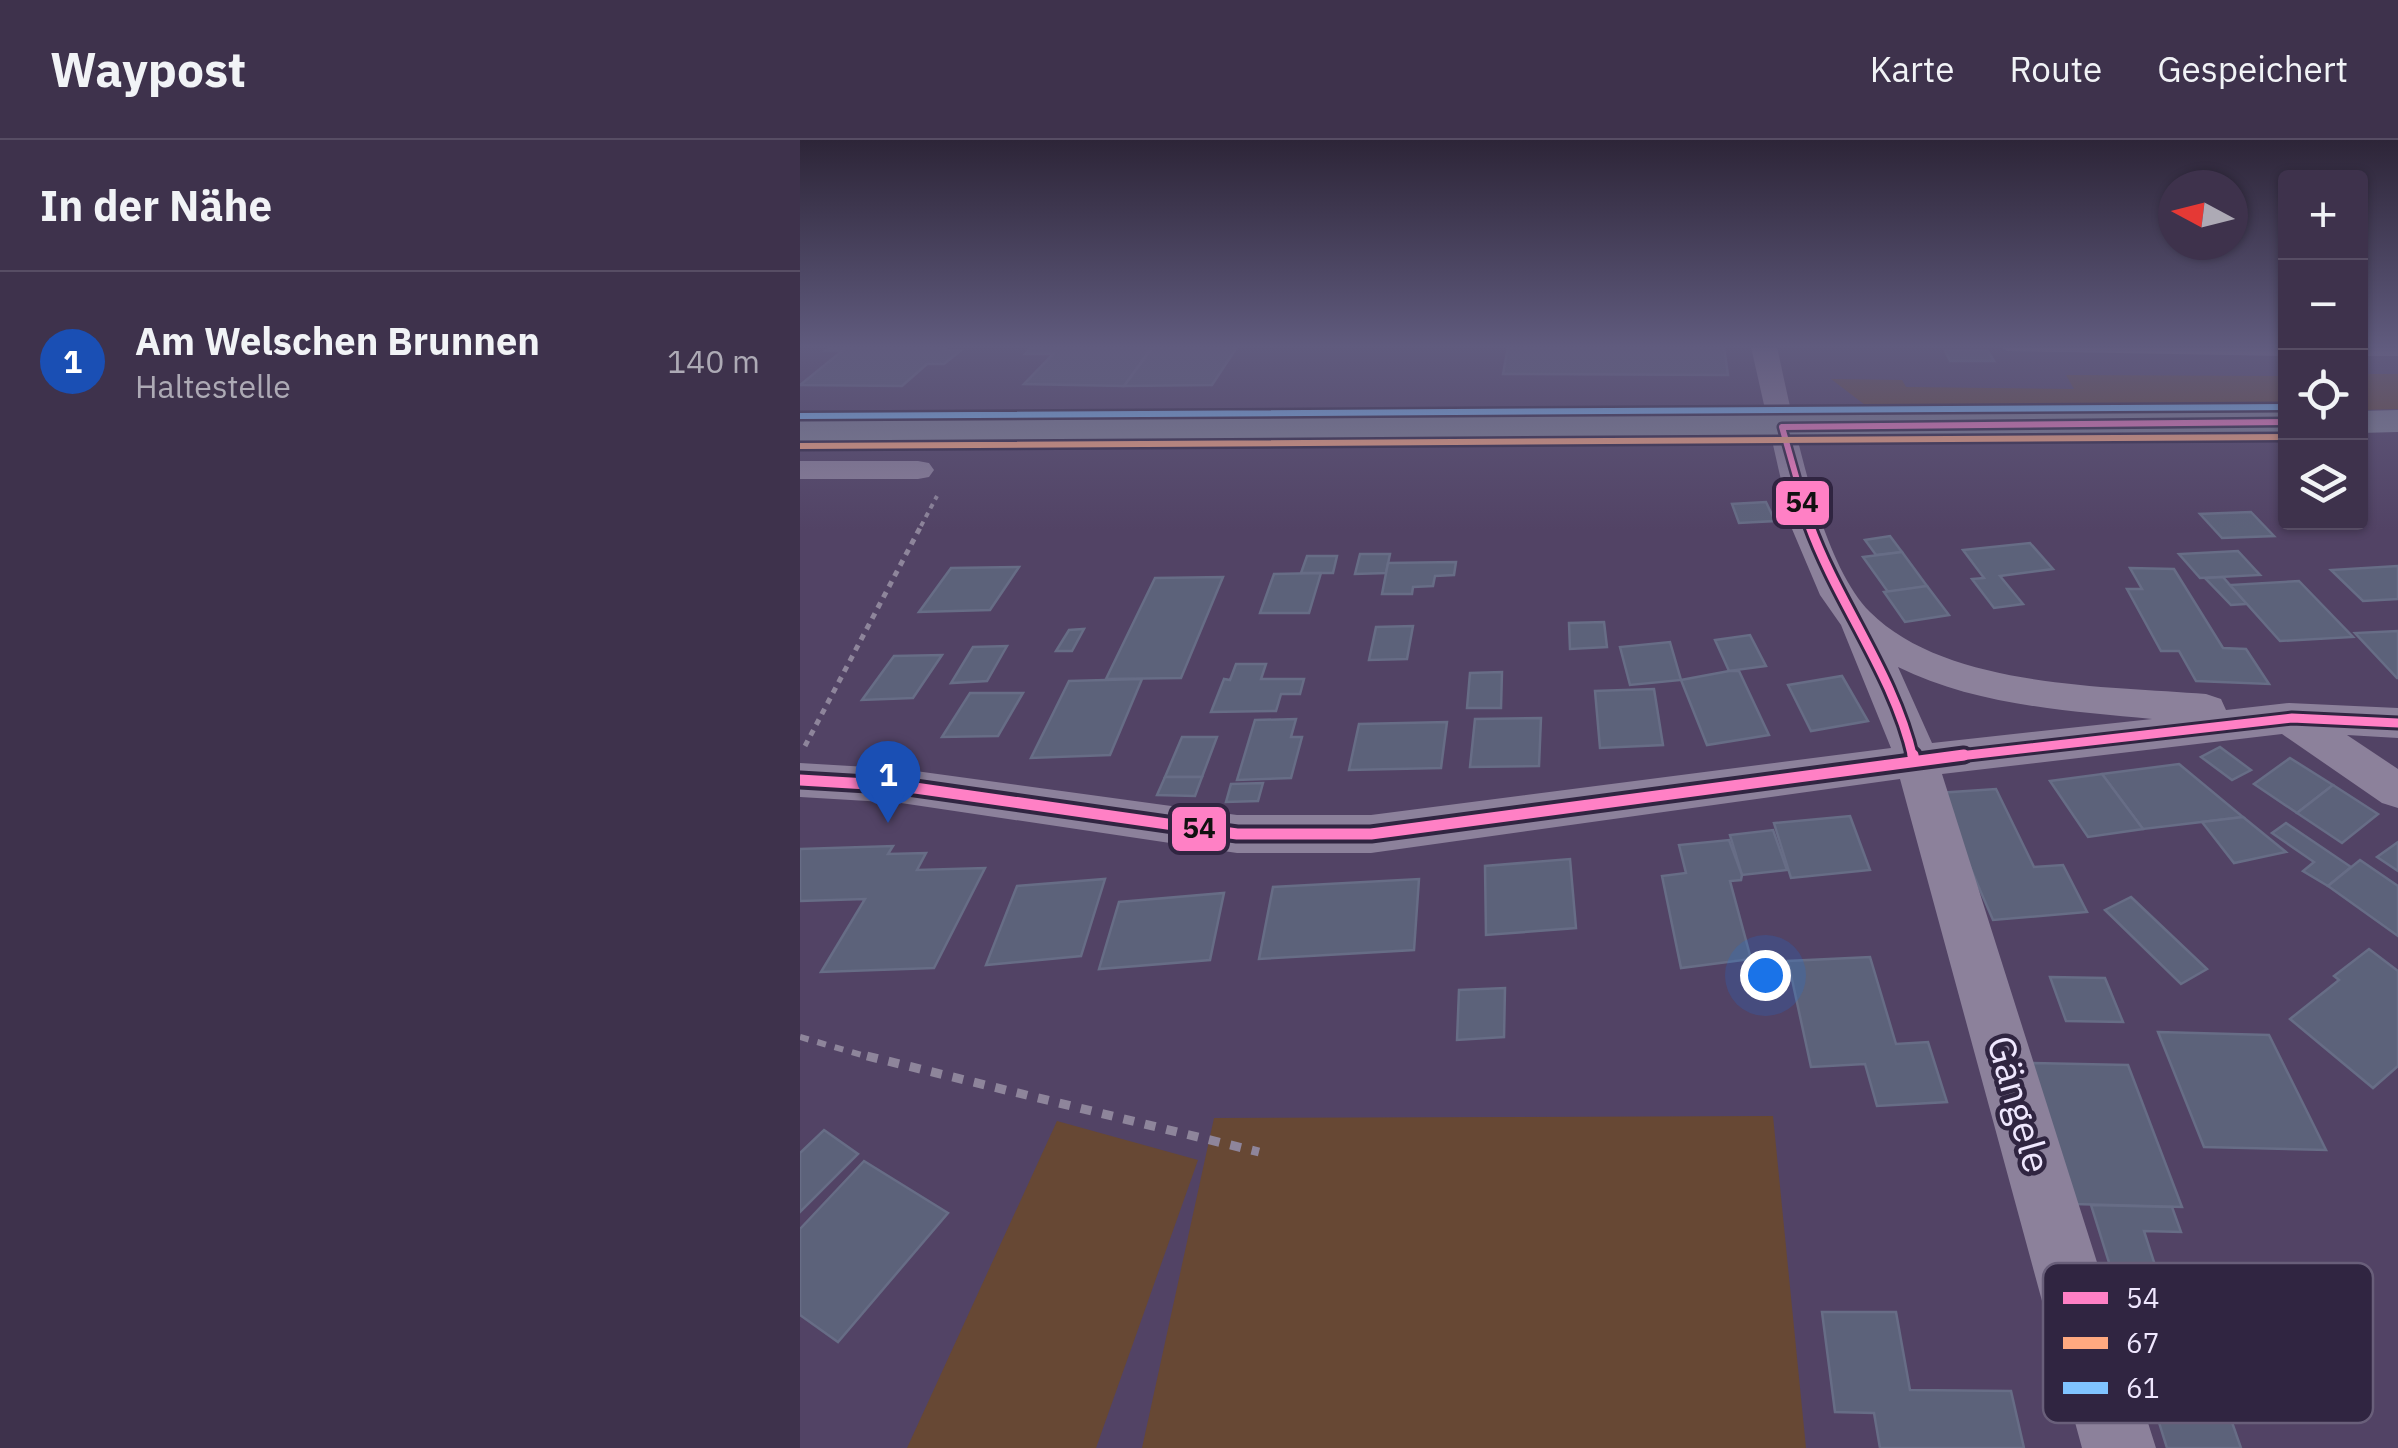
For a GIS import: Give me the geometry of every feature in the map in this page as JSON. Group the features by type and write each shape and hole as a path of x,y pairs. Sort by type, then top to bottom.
{"main road":[{"path":"2368,422 2398,421"},
{"path":"800,431 2278,422"}],"street":[{"name":"Gängele","path":"1778,408 1804,509 1825,567 1856,620 1906,726 2066,1263"},
{"path":"800,470 929,481"},
{"path":"1856,620 1898,654 2030,690 2292,718 2398,723"},
{"path":"800,780 901,786 1238,834 1371,834 1914,761 2292,718 2398,791"},
{"name":"Gängele","path":"2112,1423 2119,1448"}],"path":[{"path":"800,756 929,481"},
{"path":"800,1037 931,1074 1260,1152"}],"shaded area":[{"path":"1869,408 2278,408 1873,411"},
{"path":"1773,1116 1806,1448 1142,1448 1214,1118"},
{"path":"1057,1121 1198,1160 1096,1448 907,1448"}],"building":[{"path":"1766,502 1775,521 1739,523 1732,504"},
{"path":"2251,512 2274,536 2222,538 2200,514"},
{"path":"1890,536 1902,552 1876,555 1865,540"},
{"path":"2030,543 2053,569 2000,576 2023,604 1994,608 1972,579 1984,578 1963,550"},
{"path":"2238,551 2260,575 2200,578 2179,554"},
{"path":"1902,552 1927,586 1888,592 1863,557"},
{"path":"1360,554 1390,554 1386,573 1355,574"},
{"path":"1307,556 1337,556 1333,573 1301,573"},
{"path":"1456,562 1454,575 1435,576 1433,586 1413,587 1412,594 1382,594 1388,563"},
{"path":"2398,566 2398,599 2363,601 2331,570"},
{"path":"1019,567 990,610 919,612 951,568"},
{"path":"2130,568 2174,569 2223,648 2246,649 2269,684 2196,681 2179,651 2161,651 2127,589 2142,589"},
{"path":"1321,573 1309,613 1260,613 1274,574"},
{"path":"1223,577 1181,678 1106,679 1155,578"},
{"path":"2223,577 2247,604 2231,605 2205,578"},
{"path":"2299,581 2353,637 2280,641 2230,585"},
{"path":"1927,586 1949,615 1905,622 1884,592"},
{"path":"1604,622 1607,647 1570,649 1569,623"},
{"path":"1413,626 1407,659 1369,660 1376,627"},
{"path":"1084,629 1072,651 1056,651 1069,630"},
{"path":"2398,631 2398,678 2397,678 2355,633"},
{"path":"1750,635 1766,666 1729,671 1715,640"},
{"path":"1670,642 1681,680 1630,685 1620,647"},
{"path":"1007,646 987,681 951,683 973,647"},
{"path":"942,655 913,698 862,700 894,656"},
{"path":"1236,664 1266,664 1261,679 1304,679 1300,694 1281,694 1276,711 1211,712 1224,679 1230,680"},
{"path":"1739,671 1769,735 1707,745 1681,680"},
{"path":"1502,672 1501,708 1467,708 1470,673"},
{"path":"1842,676 1868,721 1811,731 1788,685"},
{"path":"1142,679 1110,755 1031,758 1069,681"},
{"path":"1654,689 1663,745 1600,748 1595,691"},
{"path":"970,693 1023,693 998,736 942,737"},
{"path":"1541,718 1539,766 1470,767 1475,719"},
{"path":"1296,719 1291,737 1302,737 1291,778 1237,780 1255,720"},
{"path":"1447,722 1441,768 1349,770 1359,724"},
{"path":"1182,737 1217,737 1202,777 1165,777"},
{"path":"2220,747 2251,770 2232,780 2201,757"},
{"path":"2290,758 2333,785 2297,813 2254,784"},
{"path":"2179,764 2243,817 2143,829 2102,774"},
{"path":"2102,774 2143,829 2088,837 2050,781"},
{"path":"1165,777 1202,777 1195,796 1157,795"},
{"path":"1263,783 1258,801 1226,802 1231,784"},
{"path":"2333,785 2378,814 2342,843 2297,813"},
{"path":"1996,789 2034,867 2063,865 2087,912 1993,920 1938,793"},
{"path":"1850,816 1870,870 1791,878 1774,823"},
{"path":"2243,817 2286,852 2234,863 2202,822"},
{"path":"2286,823 2351,867 2328,886 2303,871 2314,862 2272,833"},
{"path":"1773,830 1787,870 1742,875 1730,835"},
{"path":"1729,840 1742,875 1741,880 1730,881 1751,959 1681,968 1662,876 1686,873 1679,845"},
{"path":"2398,842 2398,871 2377,857"},
{"path":"893,846 888,854 926,853 917,870 985,868 934,968 821,972 865,899 800,901 800,849"},
{"path":"1570,859 1576,928 1486,935 1485,866"},
{"path":"2360,860 2398,886 2398,936 2328,886"},
{"path":"1105,879 1081,956 986,965 1017,886"},
{"path":"1419,879 1414,950 1259,959 1273,887"},
{"path":"1224,893 1210,960 1099,969 1119,902"},
{"path":"2131,897 2207,969 2181,984 2105,910"},
{"path":"2369,949 2398,971 2398,1066 2373,1088 2290,1019 2339,980 2334,976"},
{"path":"1870,957 1896,1044 1928,1042 1947,1102 1877,1106 1865,1064 1811,1067 1788,961"},
{"path":"2050,977 2105,978 2123,1022 2066,1021"},
{"path":"1505,988 1504,1037 1457,1040 1459,990"},
{"path":"2158,1032 2269,1035 2326,1150 2204,1147"},
{"path":"2031,1063 2128,1065 2182,1207 2074,1204"},
{"path":"824,1130 858,1154 800,1212 800,1153"},
{"path":"864,1161 948,1213 838,1342 800,1315 800,1229"},
{"path":"2091,1205 2172,1207 2181,1232 2144,1231 2154,1263 2109,1263"},
{"path":"1822,1312 1896,1312 1910,1390 2011,1391 2024,1448 1880,1448 1874,1413 1835,1412"},
{"path":"2159,1423 2232,1423 2241,1448 2167,1448"}],"transit line":[{"name":"61","path":"800,416 2114,408"},
{"name":"54","path":"1914,761 1906,726 1856,620 1825,567 1804,509 1782,427 2278,422"},
{"name":"67","path":"800,446 2278,437"},
{"name":"54","path":"800,780 901,786 1237,834 1371,834 1914,761 2292,718 2398,723"}],"place":[{"name":"Am Welschen Brunnen","path":"888,823"}]}
